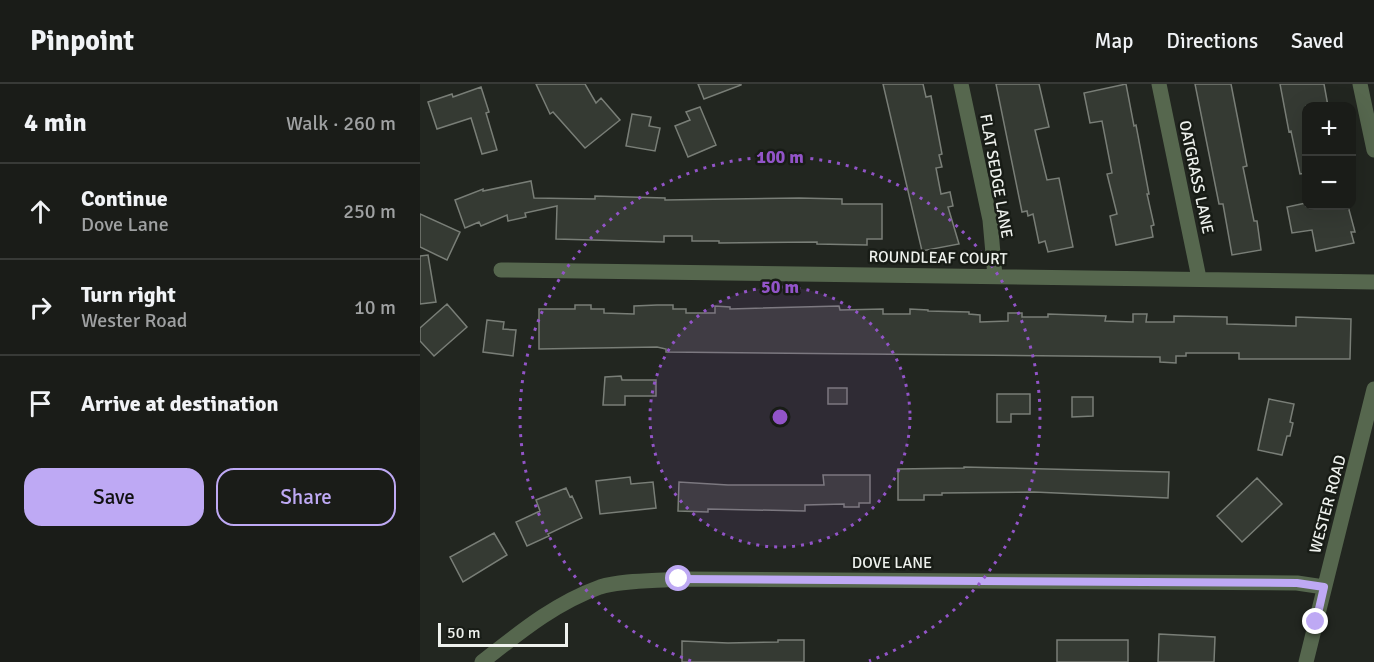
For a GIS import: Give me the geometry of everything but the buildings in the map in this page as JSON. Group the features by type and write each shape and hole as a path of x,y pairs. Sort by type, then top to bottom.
{"street":[{"name":"FLAT SEDGE LANE","path":"962,84 990,220 995,276"},
{"name":"OATGRASS LANE","path":"1159,84 1199,278"},
{"path":"1360,84 1374,150"},
{"name":"ROUNDLEAF COURT","path":"501,270 1374,282"},
{"name":"WESTER ROAD","path":"1306,662 1374,389"},
{"name":"DOVE LANE","path":"482,662 551,610 602,587 637,582 691,579 1297,583 1324,587"}],"route":[{"path":"679,579 1297,583 1324,587 1316,622"}]}
